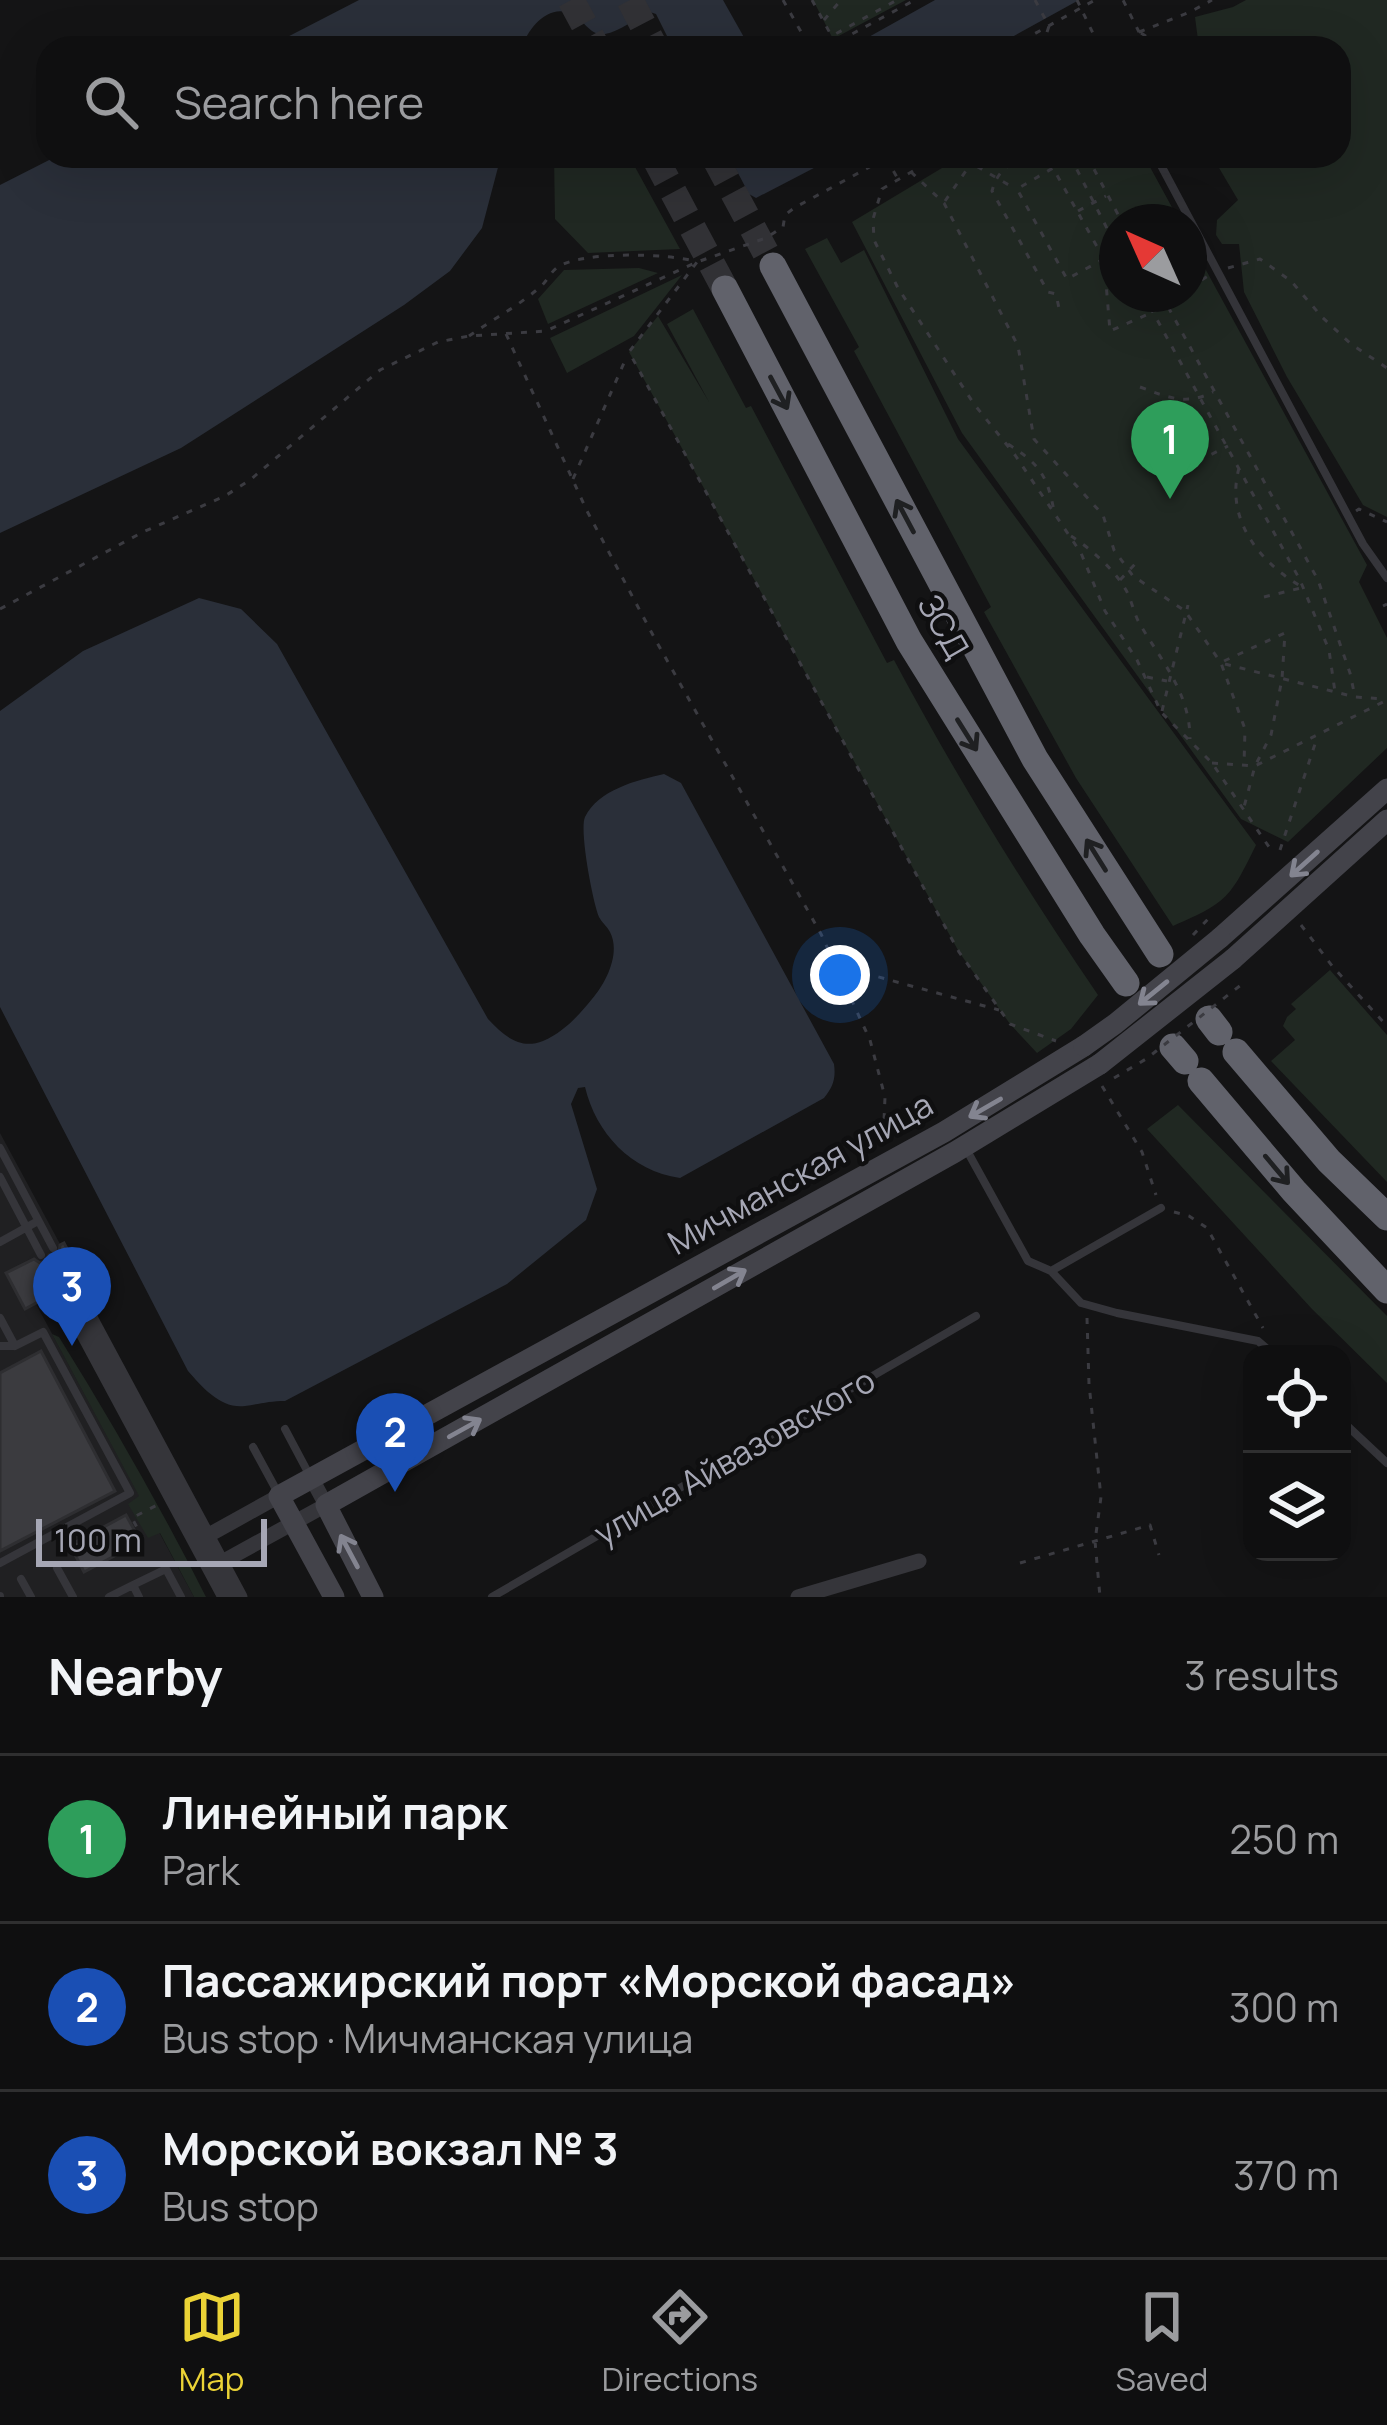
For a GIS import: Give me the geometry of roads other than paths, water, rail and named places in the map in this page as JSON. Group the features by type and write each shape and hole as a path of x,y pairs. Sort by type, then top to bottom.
{"highway":[{"name":"ЗСД","path":"773,266 1035,760 1160,954"},
{"name":"ЗСД","path":"725,289 909,641 1126,983"},
{"path":"1221,1034 1329,1161 1387,1217"},
{"path":"1186,1063 1294,1191 1387,1289"}],"main road":[{"name":"Мичманская улица","path":"279,1496 944,1132 1074,1044 1115,1024 1387,790"},
{"name":"Мичманская улица","path":"326,1505 964,1146 1104,1076 1387,820"},
{"path":"279,1496 334,1597"},
{"path":"326,1505 373,1597"}],"street":[{"path":"66,1287 216,1566 240,1597"},
{"path":"312,1479 326,1505"},
{"name":"Мичманская улица","path":"201,1539 279,1496"},
{"name":"Мичманская улица","path":"216,1566 326,1505"},
{"path":"798,1597 919,1561"},
{"path":"216,1566 225,1597"}],"lane":[{"path":"1162,168 1363,544 1387,578"},
{"path":"964,1146 1028,1261 1051,1271 1082,1303 1263,1345"},
{"path":"0,1148 53,1248"},
{"path":"0,1178 41,1255"},
{"path":"1051,1271 1161,1208"},
{"path":"0,1242 38,1221"},
{"name":"улица Айвазовского","path":"492,1597 976,1316"},
{"path":"0,1318 16,1346"},
{"path":"0,1346 16,1346 43,1332 130,1493 0,1562"},
{"path":"285,1429 312,1479"},
{"path":"1351,1429 1387,1463"},
{"path":"253,1447 279,1496"},
{"path":"57,1568 73,1597"},
{"path":"109,1597 166,1569 181,1597"},
{"path":"21,1579 31,1597"},
{"path":"133,1585 139,1597"}],"tunnel":[{"path":"571,0 590,36"},
{"path":"630,0 649,36"},
{"path":"660,168 725,289"},
{"path":"720,168 773,266"}],"place":[{"name":"Линейный парк","path":"1170,499"},
{"name":"Морской вокзал № 3","path":"72,1346"},
{"name":"Пассажирский порт «Морской фасад»","path":"395,1492"}]}
